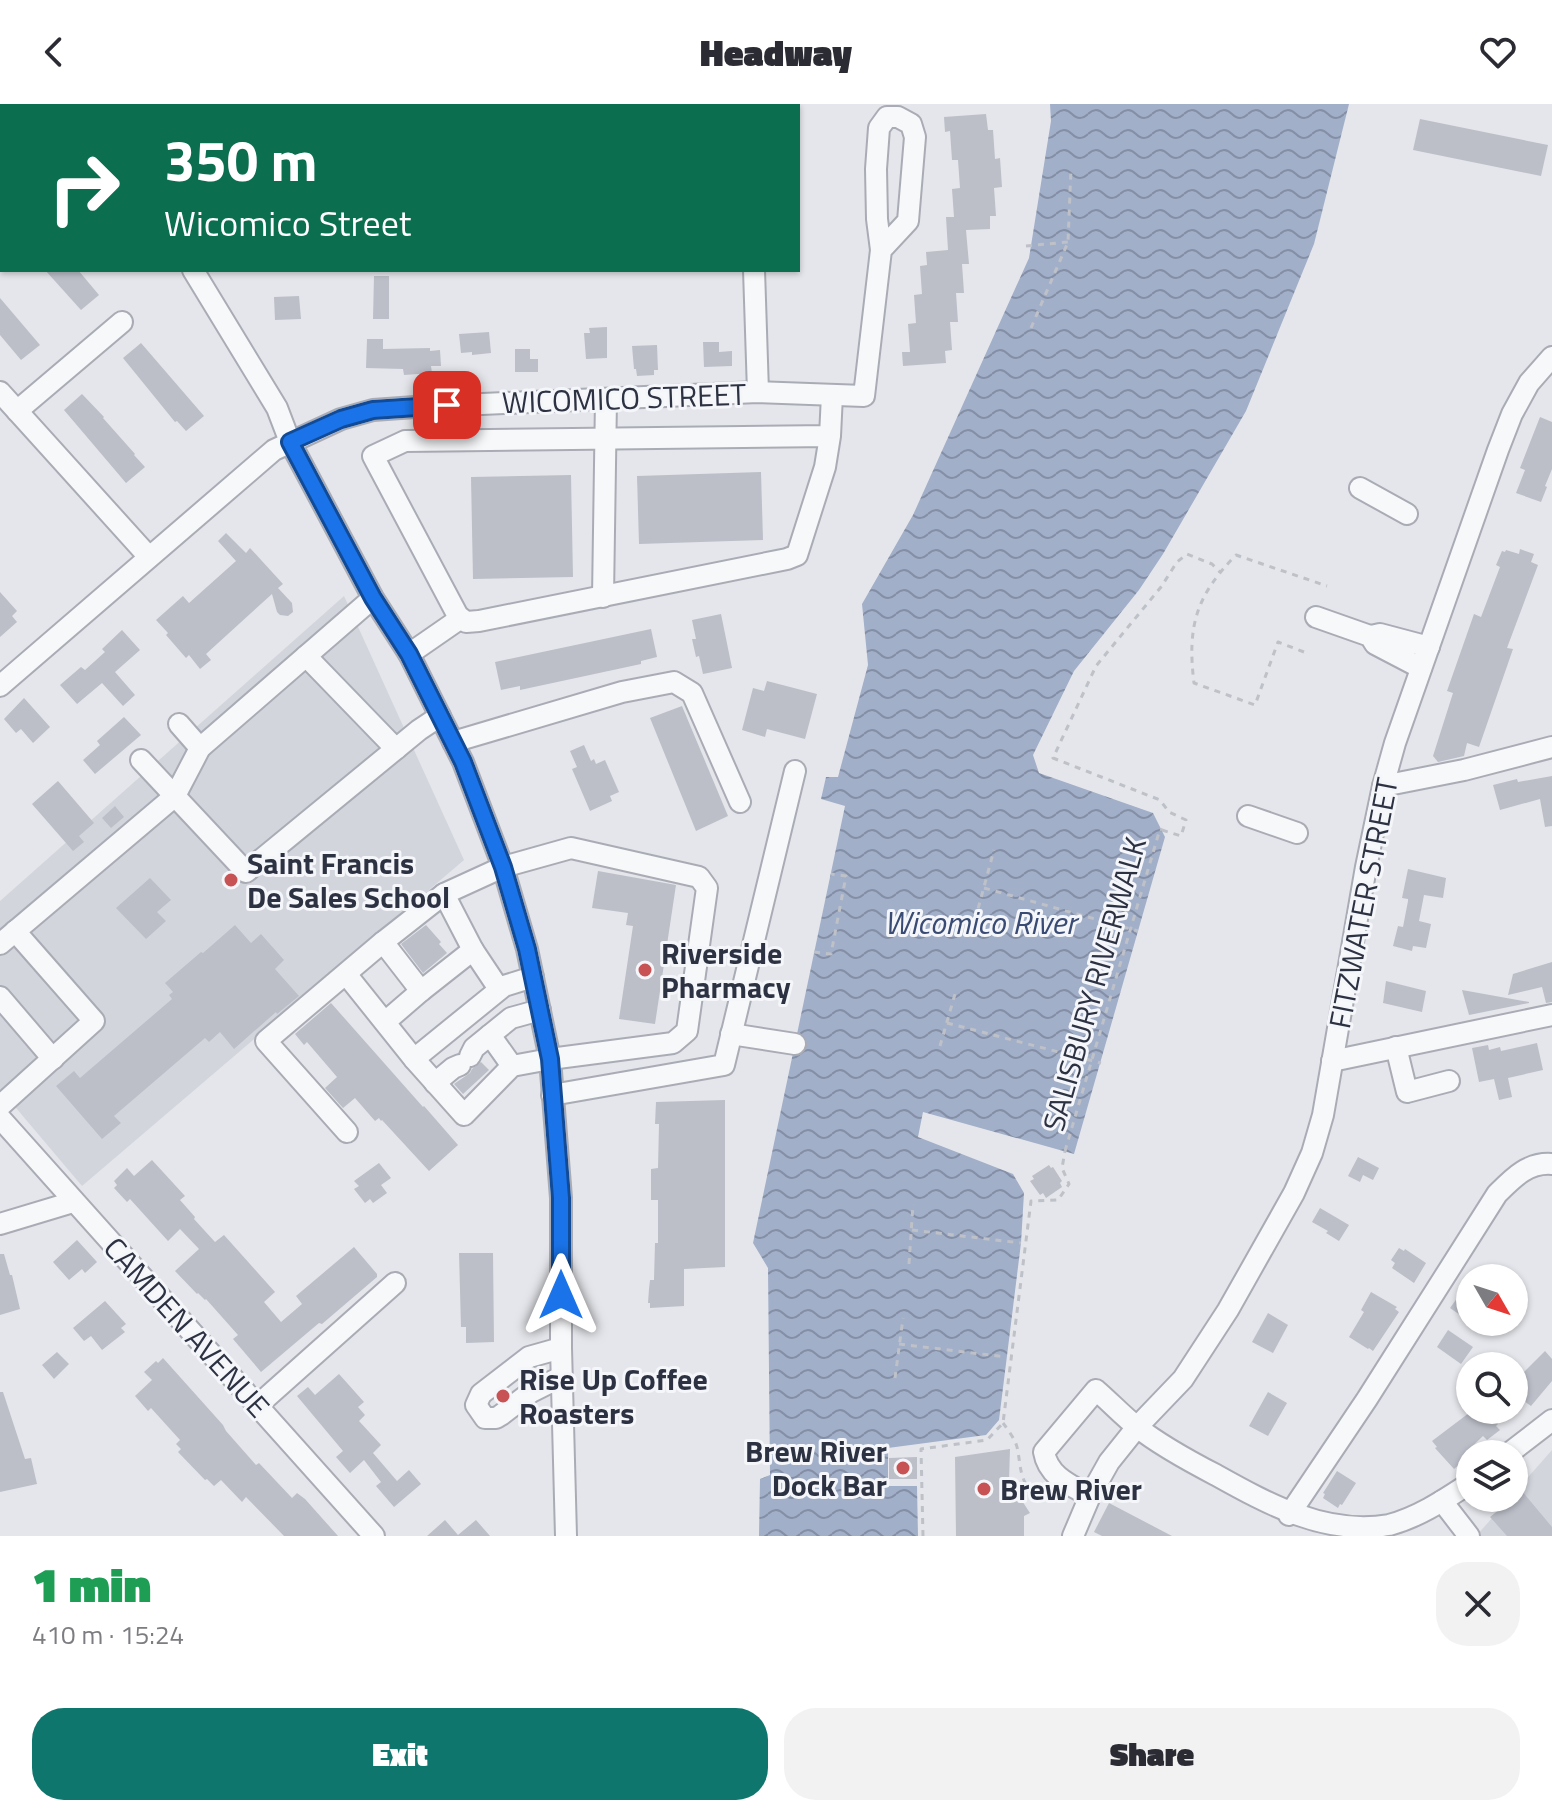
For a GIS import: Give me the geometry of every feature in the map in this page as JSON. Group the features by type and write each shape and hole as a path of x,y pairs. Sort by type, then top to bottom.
{"street":[{"path":"887,117 898,117 911,124 915,137 908,221 881,250 876,181 879,128 887,117"},
{"name":"WICOMICO STREET","path":"0,686 274,450 341,419 373,410 758,392 864,396 881,250"},
{"path":"194,272 277,408 290,442 373,598 409,654 463,762 503,867 527,949 550,1059 561,1198 561,1377 566,1536"},
{"path":"754,272 758,392"},
{"path":"17,411 122,322"},
{"name":"FITZWATER STREET","path":"1073,1536 1109,1462 1183,1379 1228,1310 1294,1193 1312,1153 1323,1115 1366,867 1395,743 1512,414 1529,383 1552,357"},
{"path":"0,392 149,557"},
{"path":"830,436 405,441 373,456 458,616 466,622 479,621 797,555 825,467 830,436 832,395"},
{"path":"603,597 606,399"},
{"path":"1360,488 1407,514"},
{"path":"0,1106 94,1021 7,937 175,796 200,748 373,598"},
{"path":"1316,617 1370,636 1380,634 1429,647"},
{"path":"409,654 461,618"},
{"path":"1370,636 1375,644 1421,668"},
{"path":"306,656 396,749"},
{"path":"453,742 622,692 674,682 692,693 740,802"},
{"path":"141,760 246,872 440,716"},
{"path":"179,724 200,748"},
{"path":"1383,786 1464,770 1552,747"},
{"path":"552,1095 724,1065 795,771"},
{"path":"1248,816 1297,833"},
{"path":"347,1132 266,1041 444,894 503,867 571,848 699,877 707,888 687,1031 673,1043 512,1066 467,1055"},
{"path":"444,894 473,950 499,989"},
{"path":"383,942 421,991"},
{"path":"385,1022 473,950"},
{"path":"346,974 414,1059 464,1115 512,1066"},
{"path":"414,1059 499,989 533,977"},
{"path":"0,997 53,1059"},
{"path":"435,1083 511,1018 540,1010"},
{"path":"1332,1061 1552,1015"},
{"path":"731,1034 795,1044"},
{"path":"1396,1047 1407,1092 1449,1081"},
{"name":"CAMDEN AVENUE","path":"0,1118 374,1536"},
{"path":"1289,1515 1497,1194 1513,1177 1531,1167 1540,1163 1552,1164"},
{"path":"0,1224 73,1202"},
{"path":"258,1405 395,1283"},
{"path":"561,1348 529,1357 481,1394 476,1405 485,1418 496,1418 531,1392 561,1377"},
{"path":"1090,1496 1055,1475 1046,1462 1044,1452 1096,1390 1137,1427 1188,1460 1289,1515 1317,1524 1350,1529 1387,1526 1429,1510 1456,1492"},
{"path":"1526,1440 1552,1420"},
{"path":"1442,1501 1457,1531"}],"path":[{"path":"1031,328 1068,242 1071,168"},
{"path":"1026,246 1068,242"},
{"name":"SALISBURY RIVERWALK","path":"1003,1423 1031,1201 1058,1200 1069,1184 1062,1168 1065,1151 1160,829 1181,836 1186,820 1169,812 1160,800 1053,758 1096,666 1161,587 1177,562 1187,554 1212,564 1220,572"},
{"path":"1304,652 1278,642 1255,705 1194,683 1192,629 1203,596 1236,555 1327,586"},
{"path":"975,920 994,850"},
{"path":"814,952 831,954 846,876 831,874"},
{"path":"984,888 1138,931"},
{"path":"940,1046 955,994"},
{"path":"947,1023 1101,1063"},
{"path":"909,1264 913,1204"},
{"path":"912,1230 1021,1243"},
{"path":"895,1378 903,1318"},
{"path":"899,1344 1006,1357"},
{"path":"923,1536 921,1449 987,1440 1003,1423 1017,1445 1018,1464 1028,1488 1033,1492 1040,1491 1055,1475"}],"shaded area":[{"name":"Saint Francis De Sales School","path":"344,596 464,860 82,1186 0,1089 0,901"},
{"path":"1552,1450 1552,1536 1476,1536 1497,1512 1528,1512 1528,1477"}],"water":[{"name":"Wicomico River","path":"1050,104 1349,104 1314,244 1246,411 1163,554 1139,590 1074,671 1033,755 1039,773 1153,813 1165,837 1074,1154 923,1112 918,1137 1013,1174 1024,1193 1021,1243 999,1420 986,1435 888,1448 888,1486 917,1486 918,1536 759,1536 760,1479 770,1475 768,1268 753,1243 845,806 821,799 826,777 838,777 868,665 862,604 913,515 1029,258 1051,121"}],"building":[{"path":"986,114 988,130 993,130 995,159 1000,158 1002,187 994,188 996,216 990,216 990,229 966,230 969,264 962,264 964,293 956,293 958,322 950,322 952,350 945,351 946,363 903,366 902,352 910,352 908,324 916,323 914,295 922,294 920,266 927,265 926,252 948,250 946,217 954,217 952,189 960,188 958,160 952,160 950,131 945,132 944,117"},
{"path":"1420,119 1548,145 1541,176 1413,150"},
{"path":"47,272 80,272 99,295 81,310"},
{"path":"374,276 389,276 389,319 373,319"},
{"path":"299,296 301,319 275,320 274,297"},
{"path":"0,298 40,345 21,360 0,335"},
{"path":"607,327 607,358 586,359 584,333 590,333 589,328"},
{"path":"489,332 491,353 461,353 459,334"},
{"path":"367,339 383,339 383,349 440,350 441,366 431,366 432,373 404,375 403,369 366,368"},
{"path":"703,342 719,342 719,352 732,351 732,366 704,367"},
{"path":"141,343 204,416 186,431 175,422 123,358"},
{"path":"657,345 658,370 654,370 654,375 637,376 632,346"},
{"path":"515,349 530,349 530,359 538,359 538,372 515,372"},
{"path":"82,394 145,467 126,483 64,410"},
{"path":"1540,417 1552,422 1552,469 1541,502 1516,493 1525,470 1520,468"},
{"path":"761,472 763,540 639,544 637,476"},
{"path":"571,475 573,577 473,579 471,477"},
{"path":"226,533 246,553 250,548 283,584 278,588 292,603 293,612 288,616 280,615 272,594 206,654 211,660 200,669 189,655 186,658 156,620 183,596 189,603 236,561 218,541"},
{"path":"1520,549 1534,554 1531,562 1538,565 1507,648 1513,649 1479,747 1467,743 1464,756 1438,762 1433,756 1453,693 1447,691 1474,614 1481,617 1500,567 1496,565 1502,551 1519,554"},
{"path":"0,592 17,611 12,616 17,622 0,637"},
{"path":"721,614 732,668 703,674 692,639 696,639 692,620"},
{"path":"651,629 657,657 641,661 641,664 520,690 520,686 501,690 495,662"},
{"path":"122,630 140,650 115,672 135,695 123,706 102,683 77,704 60,685 81,667 85,670 105,652 102,649"},
{"path":"767,681 817,694 805,739 767,729 765,737 742,730 753,688 764,691"},
{"path":"24,698 50,727 33,743 21,729 16,733 4,719"},
{"path":"682,706 728,816 696,831 650,718"},
{"path":"124,717 141,735 95,774 83,760 100,745 97,741"},
{"path":"584,745 591,761 594,759 596,764 605,760 619,792 610,796 612,801 590,811 572,769 577,767 570,751"},
{"path":"1552,776 1552,826 1545,827 1540,799 1500,810 1493,785"},
{"path":"58,781 94,823 79,836 84,842 73,851 32,804"},
{"path":"115,806 124,817 111,828 102,818"},
{"path":"1408,869 1446,878 1443,898 1424,895 1419,921 1431,924 1426,948 1413,946 1412,951 1393,946 1398,926 1403,927 1408,899 1402,898"},
{"name":"Riverside Pharmacy","path":"598,871 676,885 655,1024 619,1019 633,926 626,925 628,913 592,908"},
{"path":"150,878 171,900 157,912 166,921 146,939 116,908"},
{"path":"235,925 251,943 261,934 284,960 275,969 299,996 234,1049 220,1032 209,1042 205,1038 114,1116 121,1123 102,1139 56,1086 74,1071 80,1078 172,999 169,995 173,992 165,983"},
{"path":"426,925 447,953 423,973 401,944"},
{"path":"1552,962 1552,1002 1546,1003 1542,987 1508,995 1513,974"},
{"path":"1386,981 1426,991 1422,1012 1383,1003"},
{"path":"1462,990 1529,1002 1529,1003 1469,1015"},
{"path":"331,1003 458,1145 429,1171 382,1120 379,1118 375,1121 355,1098 343,1108 325,1088 337,1077 307,1042 304,1045 295,1034"},
{"path":"1537,1043 1543,1070 1508,1078 1512,1097 1499,1100 1494,1079 1479,1082 1472,1048 1488,1045 1489,1050 1500,1047 1501,1051"},
{"path":"481,1062 489,1070 463,1094 454,1084"},
{"path":"725,1100 725,1267 684,1269 684,1306 650,1308 650,1280 654,1280 655,1243 658,1243 658,1200 651,1200 651,1169 658,1168 656,1102"},
{"path":"1358,1157 1379,1168 1373,1180 1363,1175 1360,1182 1348,1176"},
{"path":"152,1160 185,1196 180,1200 215,1242 224,1235 275,1292 264,1302 281,1322 302,1304 296,1296 354,1247 377,1277 261,1372 233,1339 238,1335 206,1299 175,1271 199,1249 180,1229 168,1241 130,1199 127,1202 114,1188 117,1185 114,1181 127,1168 134,1176"},
{"path":"379,1163 391,1178 381,1185 387,1193 373,1203 370,1199 365,1203 354,1189 359,1186 354,1181"},
{"path":"1049,1165 1062,1181 1062,1187 1046,1198 1030,1181 1034,1179 1032,1176"},
{"path":"1320,1208 1349,1225 1339,1241 1312,1222"},
{"path":"77,1240 97,1262 85,1273 82,1269 69,1280 53,1262"},
{"path":"1399,1248 1426,1263 1414,1283 1392,1268 1395,1263 1391,1260"},
{"path":"459,1253 493,1253 494,1342 466,1343 466,1327 461,1327"},
{"path":"0,1254 4,1254 12,1275 20,1309 0,1315"},
{"path":"1371,1292 1397,1307 1395,1309 1399,1312 1373,1351 1349,1337 1364,1312 1361,1310"},
{"path":"105,1301 126,1324 121,1328 125,1332 102,1350 91,1336 84,1341 73,1328"},
{"path":"1268,1313 1288,1325 1273,1353 1252,1342"},
{"path":"1448,1330 1473,1347 1469,1352 1456,1352 1456,1360 1437,1347"},
{"path":"1545,1351 1552,1359 1552,1381 1531,1406 1528,1404 1528,1368"},
{"path":"57,1352 69,1364 54,1379 42,1365"},
{"path":"163,1358 256,1465 259,1463 292,1498 297,1493 305,1499 338,1536 284,1536 246,1497 242,1502 221,1480 214,1486 205,1480 178,1452 181,1449 176,1444 180,1440 151,1408 148,1411 135,1396 152,1380 144,1372"},
{"path":"339,1374 364,1402 358,1407 365,1415 359,1421 381,1445 373,1453 397,1481 409,1470 421,1484 394,1507 376,1486 381,1482 364,1460 350,1473 336,1457 343,1451 297,1396 308,1387 315,1395"},
{"path":"0,1392 3,1392 25,1459 31,1458 37,1484 0,1492"},
{"path":"1268,1392 1287,1403 1268,1436 1249,1426"},
{"path":"1456,1423 1498,1424 1496,1426 1500,1430 1487,1440 1483,1436 1479,1440 1456,1440 1454,1469 1432,1441"},
{"name":"Brew River","path":"1010,1449 1009,1481 1030,1513 1024,1516 1024,1536 956,1536 955,1457"},
{"name":"Brew River Dock Bar","path":"917,1457 917,1479 889,1479 889,1458"},
{"path":"1337,1471 1356,1483 1338,1508 1323,1498"},
{"path":"1528,1498 1552,1527 1552,1536 1507,1536 1490,1517 1496,1512 1528,1512"},
{"path":"1109,1503 1172,1536 1102,1536 1094,1532"},
{"path":"445,1520 458,1535 476,1520 490,1536 427,1536"}],"place":[{"name":"Saint Francis De Sales School","path":"231,880"},
{"name":"Riverside Pharmacy","path":"645,970"},
{"name":"Rise Up Coffee Roasters","path":"503,1396"},
{"name":"Brew River Dock Bar","path":"903,1468"},
{"name":"Brew River","path":"984,1489"}],"route":[{"path":"447,405 373,410 341,419 290,442 373,598 409,654 463,762 503,867 527,949 550,1059 561,1198 561,1295"}]}
